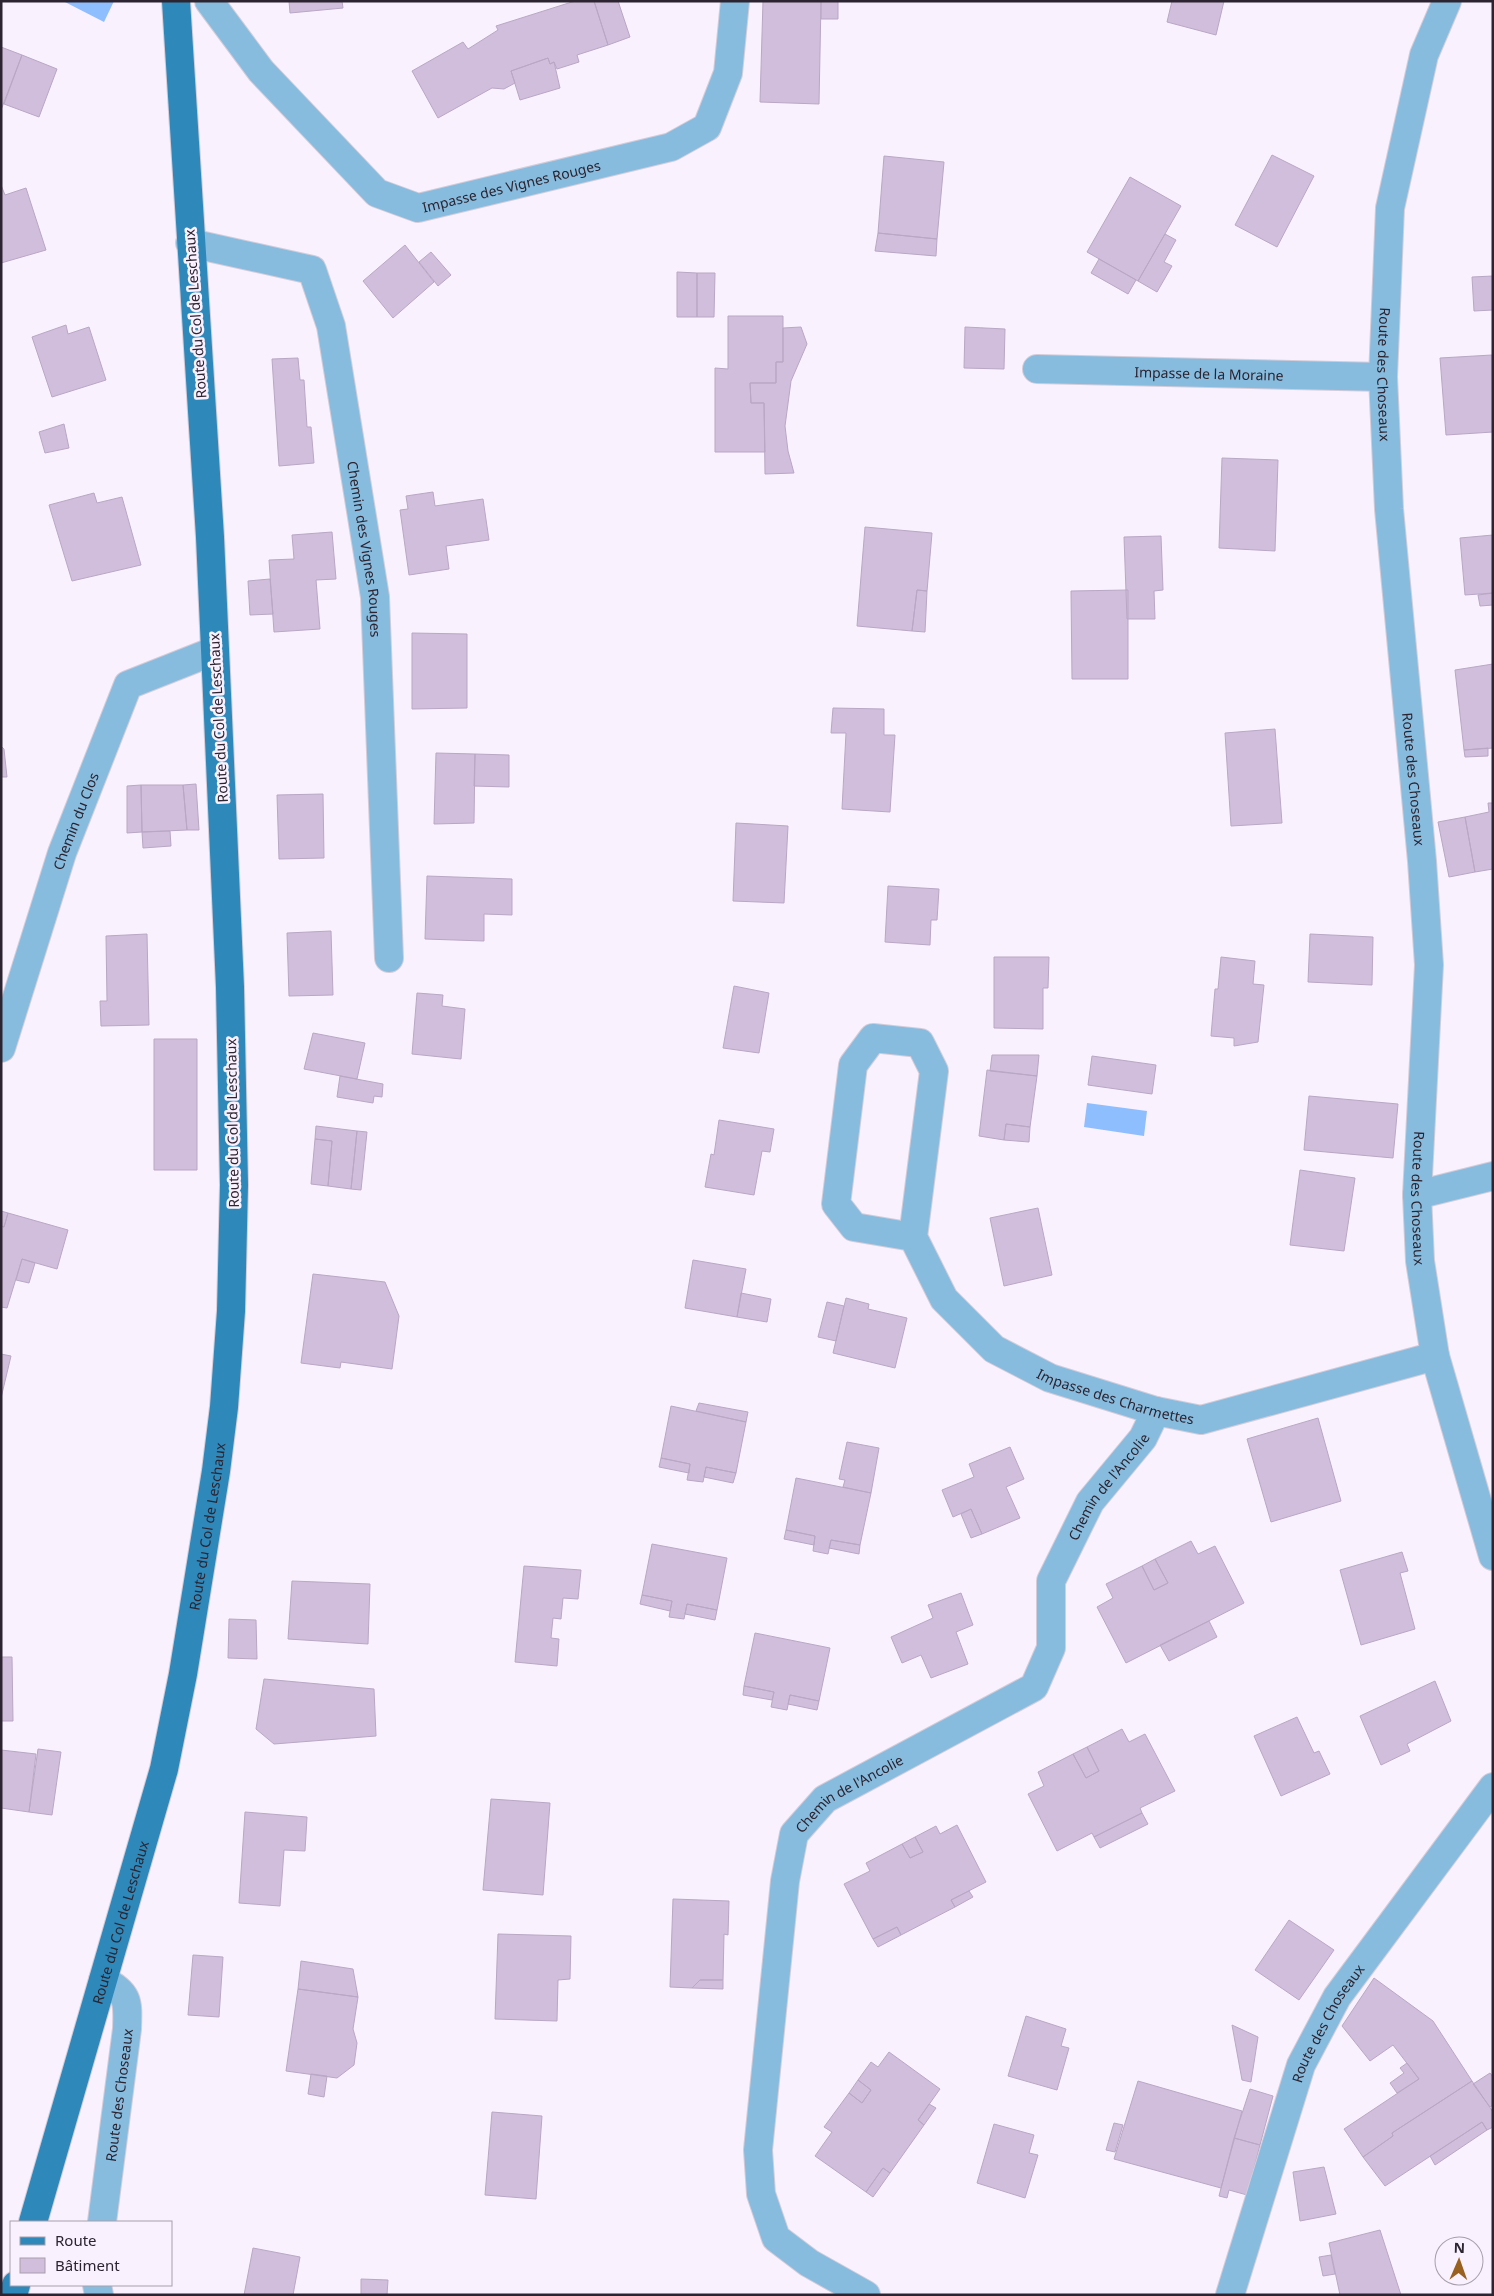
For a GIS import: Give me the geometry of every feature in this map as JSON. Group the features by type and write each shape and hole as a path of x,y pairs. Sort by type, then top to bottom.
{"main road":[{"name":"Route du Col de Leschaux","path":"34,2221 164,1769 184,1665 216,1471 224,1407 231,1312 234,1185 230,987 210,537 176,1"}],"street":[{"name":"Impasse des Vignes Rouges","path":"209,1 261,71 377,193 418,208 671,147 707,127 728,73 734,1"},
{"name":"Route des Choseaux","path":"1447,1 1424,55 1390,208 1383,377 1389,509 1422,862 1429,965 1417,1195 1420,1261 1435,1356 1493,1556"},
{"name":"Chemin des Vignes Rouges","path":"190,243 312,270 331,326 375,597 389,958"},
{"name":"Impasse de la Moraine","path":"1036,369 1383,377"},
{"name":"Chemin du Clos","path":"1,1048 62,853 128,685 214,651"},
{"path":"873,1038 920,1043 934,1070 913,1237 854,1227 836,1204 853,1065 873,1038"},
{"path":"1417,1195 1493,1176"},
{"name":"Impasse des Charmettes","path":"913,1237 944,1299 994,1349 1050,1378 1156,1411 1202,1420 1435,1356"},
{"name":"Chemin de l'Ancolie","path":"866,2295 809,2263 776,2238 761,2194 758,2150 785,1881 794,1834 825,1799 1034,1686 1051,1648 1051,1580 1090,1502 1144,1438 1156,1411"},
{"name":"Route des Choseaux","path":"1230,2295 1301,2065 1337,1997 1493,1787"},
{"name":"Route des Choseaux","path":"102,2221 128,2009 125,1995 118,1988 103,1980"}],"water":[{"path":"63,1 114,1 104,22"},
{"path":"1087,1103 1147,1111 1144,1136 1084,1127"}],"building":[{"path":"289,1 342,1 343,8 290,13"},
{"path":"575,1 594,1 608,45 577,55 579,62 557,69 554,62 550,64 548,58 511,71 515,83 504,89 492,88 438,118 412,71 463,42 468,49 498,30 496,26"},
{"path":"594,1 618,1 630,37 608,45"},
{"path":"763,1 821,1 819,104 760,102"},
{"path":"821,1 838,1 838,19 821,19"},
{"path":"1172,1 1224,1 1216,35 1167,22"},
{"path":"1,47 22,55 1,110"},
{"path":"22,55 57,69 39,117 4,104"},
{"path":"548,58 550,64 554,62 560,88 520,100 511,71"},
{"path":"1272,155 1314,176 1277,247 1235,225"},
{"path":"884,156 944,162 937,239 878,233"},
{"path":"1130,177 1181,206 1138,281 1087,252"},
{"path":"1,185 5,195 26,188 46,250 1,263"},
{"path":"878,233 937,239 936,256 875,251"},
{"path":"1165,234 1176,240 1164,262 1172,266 1157,292 1138,281"},
{"path":"405,245 434,282 393,318 363,281"},
{"path":"431,252 451,275 438,286 419,262"},
{"path":"1099,259 1136,280 1128,294 1091,273"},
{"path":"677,272 697,273 697,317 677,317"},
{"path":"697,273 715,273 714,317 697,317"},
{"path":"1493,276 1493,310 1474,311 1472,277"},
{"path":"728,316 783,316 783,362 776,362 776,383 750,383 751,403 764,403 765,452 715,452 715,368 728,369"},
{"path":"66,325 68,334 89,327 106,380 52,397 32,337"},
{"path":"801,327 807,344 791,381 785,426 788,451 794,473 765,474 764,403 751,403 750,383 776,383 776,362 783,362 783,328"},
{"path":"965,327 1005,329 1004,369 964,368"},
{"path":"1492,355 1493,432 1446,435 1440,358"},
{"path":"298,358 300,380 304,380 307,427 311,427 314,463 279,466 272,359"},
{"path":"64,424 69,448 45,453 39,432"},
{"path":"1222,458 1278,460 1275,551 1219,548"},
{"path":"433,492 435,506 483,499 489,540 446,546 449,569 409,575 400,510 408,509 406,496"},
{"path":"94,493 97,503 122,497 141,565 72,581 49,505"},
{"path":"865,527 932,533 927,591 917,590 912,631 857,626"},
{"path":"332,532 336,579 316,580 320,629 274,632 269,560 294,559 292,535"},
{"path":"1493,535 1493,593 1465,595 1460,538"},
{"path":"1161,536 1163,590 1154,591 1155,619 1127,619 1124,537"},
{"path":"270,579 273,614 250,615 248,581"},
{"path":"917,590 927,591 925,632 912,631"},
{"path":"1128,590 1128,679 1072,679 1071,591"},
{"path":"1493,593 1493,605 1480,606 1478,595"},
{"path":"412,633 467,634 467,708 412,709"},
{"path":"1493,664 1493,748 1464,750 1455,670"},
{"path":"833,708 884,709 884,735 895,735 890,812 842,809 846,733 831,733"},
{"path":"1275,729 1282,823 1231,826 1225,733"},
{"path":"1,746 4,749 7,777 1,777"},
{"path":"1488,748 1488,756 1465,757 1464,750"},
{"path":"436,753 475,754 474,823 434,824"},
{"path":"475,754 509,755 509,787 474,786"},
{"path":"196,784 199,830 187,830 183,785"},
{"path":"141,785 142,832 127,833 127,786"},
{"path":"141,785 183,785 187,830 142,832"},
{"path":"323,794 324,858 279,859 277,795"},
{"path":"1488,803 1493,803 1493,869 1475,872 1465,817 1489,812"},
{"path":"1465,817 1475,872 1449,877 1438,822"},
{"path":"736,823 788,826 784,903 733,901"},
{"path":"170,831 171,846 143,848 142,832"},
{"path":"427,876 512,879 512,915 484,914 484,941 425,939"},
{"path":"888,886 939,889 937,920 931,920 930,945 885,942"},
{"path":"331,931 333,995 289,996 287,933"},
{"path":"147,934 149,1025 101,1026 100,1001 107,1001 106,936"},
{"path":"1310,934 1373,937 1372,985 1308,982"},
{"path":"994,957 1049,957 1048,988 1043,988 1043,1029 994,1028"},
{"path":"1221,957 1255,961 1253,984 1264,985 1258,1042 1234,1046 1234,1038 1211,1036 1215,989 1218,989"},
{"path":"734,986 769,993 759,1053 723,1048"},
{"path":"417,993 443,995 442,1006 465,1009 461,1059 412,1054"},
{"path":"313,1033 365,1043 357,1079 304,1069"},
{"path":"154,1039 197,1039 197,1170 154,1170"},
{"path":"992,1055 1039,1055 1037,1076 990,1071"},
{"path":"1092,1056 1156,1065 1152,1094 1088,1085"},
{"path":"987,1070 1037,1076 1030,1127 1006,1124 1004,1140 979,1136"},
{"path":"340,1076 383,1084 382,1097 374,1096 373,1103 337,1097"},
{"path":"1309,1096 1398,1104 1393,1158 1304,1150"},
{"path":"719,1120 774,1129 770,1152 762,1151 754,1195 705,1187 711,1154 714,1155"},
{"path":"1006,1124 1030,1127 1029,1142 1004,1140"},
{"path":"316,1126 357,1131 351,1189 328,1186 332,1141 315,1139"},
{"path":"357,1131 367,1132 361,1190 351,1189"},
{"path":"315,1139 332,1141 328,1186 311,1184"},
{"path":"1300,1170 1355,1178 1344,1251 1290,1245"},
{"path":"1038,1208 1052,1275 1004,1286 990,1218"},
{"path":"1,1211 8,1213 4,1227 1,1226"},
{"path":"8,1213 68,1230 57,1269 22,1259 7,1308 1,1307 1,1226 4,1227"},
{"path":"22,1259 35,1263 29,1283 16,1280"},
{"path":"693,1260 746,1269 737,1317 685,1308"},
{"path":"313,1274 385,1282 399,1316 392,1369 341,1362 340,1368 301,1363"},
{"path":"741,1293 771,1299 767,1322 737,1317"},
{"path":"846,1298 869,1304 868,1309 907,1318 895,1368 833,1353"},
{"path":"827,1302 844,1306 836,1341 818,1337"},
{"path":"1,1354 11,1356 1,1398"},
{"path":"699,1403 748,1412 746,1422 696,1411"},
{"path":"671,1406 746,1422 736,1473 706,1467 703,1482 687,1480 690,1464 661,1458"},
{"path":"1318,1418 1341,1501 1271,1522 1247,1439"},
{"path":"847,1442 879,1448 871,1493 843,1487 845,1480 839,1479"},
{"path":"1010,1447 1024,1479 1006,1487 1020,1518 982,1534 971,1509 953,1517 942,1490 974,1477 969,1464"},
{"path":"661,1458 690,1464 689,1473 659,1467"},
{"path":"706,1467 736,1473 733,1483 704,1477"},
{"path":"796,1478 871,1493 860,1545 831,1540 828,1554 813,1551 815,1536 786,1530"},
{"path":"971,1509 982,1534 971,1538 961,1514"},
{"path":"786,1530 815,1536 814,1545 784,1539"},
{"path":"831,1540 860,1545 859,1554 829,1548"},
{"path":"1191,1541 1198,1554 1215,1546 1244,1603 1126,1663 1097,1607 1113,1598 1106,1584 1142,1566 1154,1590 1168,1583 1155,1559"},
{"path":"652,1544 727,1558 717,1610 687,1604 684,1619 669,1617 672,1601 642,1595"},
{"path":"1402,1552 1408,1571 1400,1573 1415,1629 1361,1645 1340,1570"},
{"path":"1155,1559 1168,1583 1154,1590 1142,1566"},
{"path":"524,1566 581,1570 578,1599 563,1598 561,1619 553,1618 551,1638 559,1639 557,1666 515,1662"},
{"path":"292,1581 370,1584 368,1644 288,1639"},
{"path":"961,1593 973,1625 956,1632 968,1664 931,1678 921,1655 902,1663 891,1637 933,1618 928,1605"},
{"path":"642,1595 672,1601 670,1611 640,1604"},
{"path":"687,1604 717,1610 715,1620 685,1614"},
{"path":"229,1619 256,1620 257,1659 228,1658"},
{"path":"1209,1621 1217,1637 1169,1661 1160,1645"},
{"path":"755,1633 830,1648 819,1701 790,1695 787,1710 771,1707 774,1692 744,1686"},
{"path":"1,1657 12,1657 13,1721 1,1721"},
{"path":"264,1679 374,1689 376,1736 274,1744 256,1729"},
{"path":"1435,1681 1451,1721 1407,1744 1410,1751 1381,1765 1360,1716"},
{"path":"744,1686 774,1692 772,1700 743,1695"},
{"path":"790,1695 819,1701 817,1710 788,1704"},
{"path":"1297,1717 1314,1753 1319,1751 1330,1774 1281,1796 1254,1736"},
{"path":"1122,1729 1129,1742 1145,1734 1175,1791 1140,1808 1142,1813 1094,1837 1092,1833 1057,1851 1028,1794 1044,1786 1038,1772 1073,1754 1086,1778 1099,1771 1087,1747"},
{"path":"1087,1747 1099,1771 1086,1778 1073,1754"},
{"path":"38,1749 61,1752 52,1815 29,1812"},
{"path":"1,1750 36,1754 29,1812 1,1808"},
{"path":"491,1799 550,1803 543,1895 483,1890"},
{"path":"245,1812 307,1817 305,1851 284,1850 280,1906 239,1903"},
{"path":"1142,1813 1148,1824 1100,1848 1094,1837"},
{"path":"957,1825 986,1882 951,1900 955,1907 901,1935 897,1927 873,1939 844,1884 870,1871 866,1863 902,1844 910,1858 923,1852 915,1837 936,1826 940,1834"},
{"path":"915,1837 923,1852 910,1858 902,1844"},
{"path":"969,1891 973,1897 955,1907 951,1900"},
{"path":"673,1899 729,1901 728,1935 724,1934 723,1980 700,1980 692,1988 670,1987"},
{"path":"1289,1920 1334,1950 1299,2000 1255,1970"},
{"path":"897,1927 901,1935 878,1947 873,1939"},
{"path":"498,1934 571,1936 570,1979 558,1980 557,2021 495,2019"},
{"path":"193,1955 223,1957 219,2017 188,2015"},
{"path":"301,1961 353,1969 358,1997 298,1989"},
{"path":"1374,1978 1433,2021 1472,2081 1392,2133 1393,2136 1363,2157 1344,2129 1419,2079 1393,2045 1370,2061 1342,2026"},
{"path":"700,1980 723,1980 723,1989 692,1988"},
{"path":"298,1989 358,1997 353,2029 357,2043 354,2065 337,2078 286,2071"},
{"path":"1026,2016 1066,2029 1061,2046 1069,2048 1057,2090 1008,2076"},
{"path":"1232,2025 1258,2037 1251,2082 1242,2080"},
{"path":"889,2052 940,2089 918,2120 924,2125 890,2173 883,2168 866,2192 815,2156 832,2132 824,2127 849,2093 862,2103 871,2090 858,2080 871,2062 878,2067"},
{"path":"1407,2063 1419,2079 1397,2093 1390,2083 1404,2073 1400,2068"},
{"path":"1490,2073 1493,2077 1493,2105 1490,2107 1473,2084"},
{"path":"311,2074 327,2076 324,2097 308,2094"},
{"path":"858,2080 871,2090 862,2103 849,2093"},
{"path":"1138,2081 1242,2111 1221,2188 1114,2159"},
{"path":"1472,2081 1493,2112 1493,2127 1487,2130 1482,2122 1385,2186 1363,2157 1393,2136 1392,2133"},
{"path":"1250,2089 1273,2096 1260,2145 1234,2138"},
{"path":"929,2104 936,2108 924,2125 918,2120"},
{"path":"492,2112 542,2116 536,2199 485,2195"},
{"path":"1482,2122 1487,2130 1435,2165 1430,2156"},
{"path":"1114,2123 1123,2125 1115,2152 1106,2150"},
{"path":"994,2124 1034,2135 1029,2153 1038,2155 1025,2198 977,2183"},
{"path":"1234,2138 1260,2145 1247,2195 1229,2190 1227,2198 1219,2196"},
{"path":"1324,2167 1336,2214 1300,2221 1293,2172"},
{"path":"883,2168 890,2173 873,2197 866,2192"},
{"path":"1380,2230 1401,2295 1340,2295 1329,2243"},
{"path":"253,2248 300,2257 293,2295 244,2295"},
{"path":"1331,2255 1335,2274 1323,2276 1319,2257"},
{"path":"361,2279 388,2280 387,2295 361,2295"}]}
